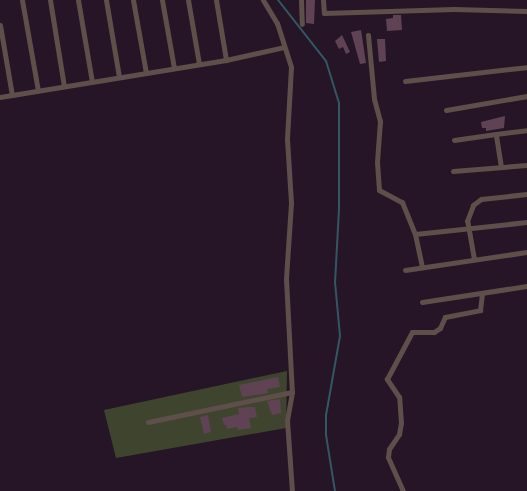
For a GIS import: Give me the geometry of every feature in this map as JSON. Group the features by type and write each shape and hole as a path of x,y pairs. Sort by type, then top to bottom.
{"street":[{"path":"22,0 38,91"},
{"path":"50,0 64,86"},
{"path":"78,0 92,82"},
{"path":"106,0 119,77"},
{"path":"133,0 146,73"},
{"path":"162,0 174,68"},
{"path":"188,0 199,64"},
{"path":"216,0 226,60"},
{"path":"263,0 277,23 292,67 287,139 292,203 286,286 292,392 288,420 292,491"},
{"path":"296,0 301,3 302,24"},
{"path":"323,0 324,15 454,9 527,11"},
{"path":"0,25 12,95"},
{"path":"368,35 374,99 380,122 377,162 379,190 402,202 415,234 422,267"},
{"path":"0,97 226,60 284,47"},
{"path":"405,81 527,67"},
{"path":"446,110 527,96"},
{"path":"454,140 527,130"},
{"path":"496,134 500,167"},
{"path":"453,171 527,165"},
{"path":"474,259 467,216 473,205 481,199 527,194"},
{"path":"415,234 469,230 527,222"},
{"path":"405,270 527,252"},
{"path":"422,302 527,286"},
{"path":"403,491 388,457 388,449 398,434 401,423 399,397 388,382 390,372 412,332 434,332 440,328 445,317 480,310 482,293"},
{"path":"148,422 292,392"}],"green space":[{"path":"287,371 286,428 116,458 104,410"}],"building":[{"path":"306,0 315,0 314,24 306,23"},
{"path":"393,15 401,15 402,30 387,31 386,19 393,18"},
{"path":"361,30 366,63 360,64 351,32"},
{"path":"342,35 350,52 346,54 343,47 339,49 335,41"},
{"path":"377,39 385,39 386,61 379,62"},
{"path":"505,116 504,128 486,131 486,128 482,128 481,122"},
{"path":"278,377 280,387 267,389 268,393 242,397 239,385"},
{"path":"280,399 281,413 272,415 267,401"},
{"path":"255,407 257,417 249,418 251,428 238,430 237,427 227,429 222,418 239,414 238,408"},
{"path":"208,415 211,432 204,434 200,417"}],"waterway":[{"path":"278,0 326,61 339,103 339,209 335,282 340,336 326,415 326,435 335,491"}]}
